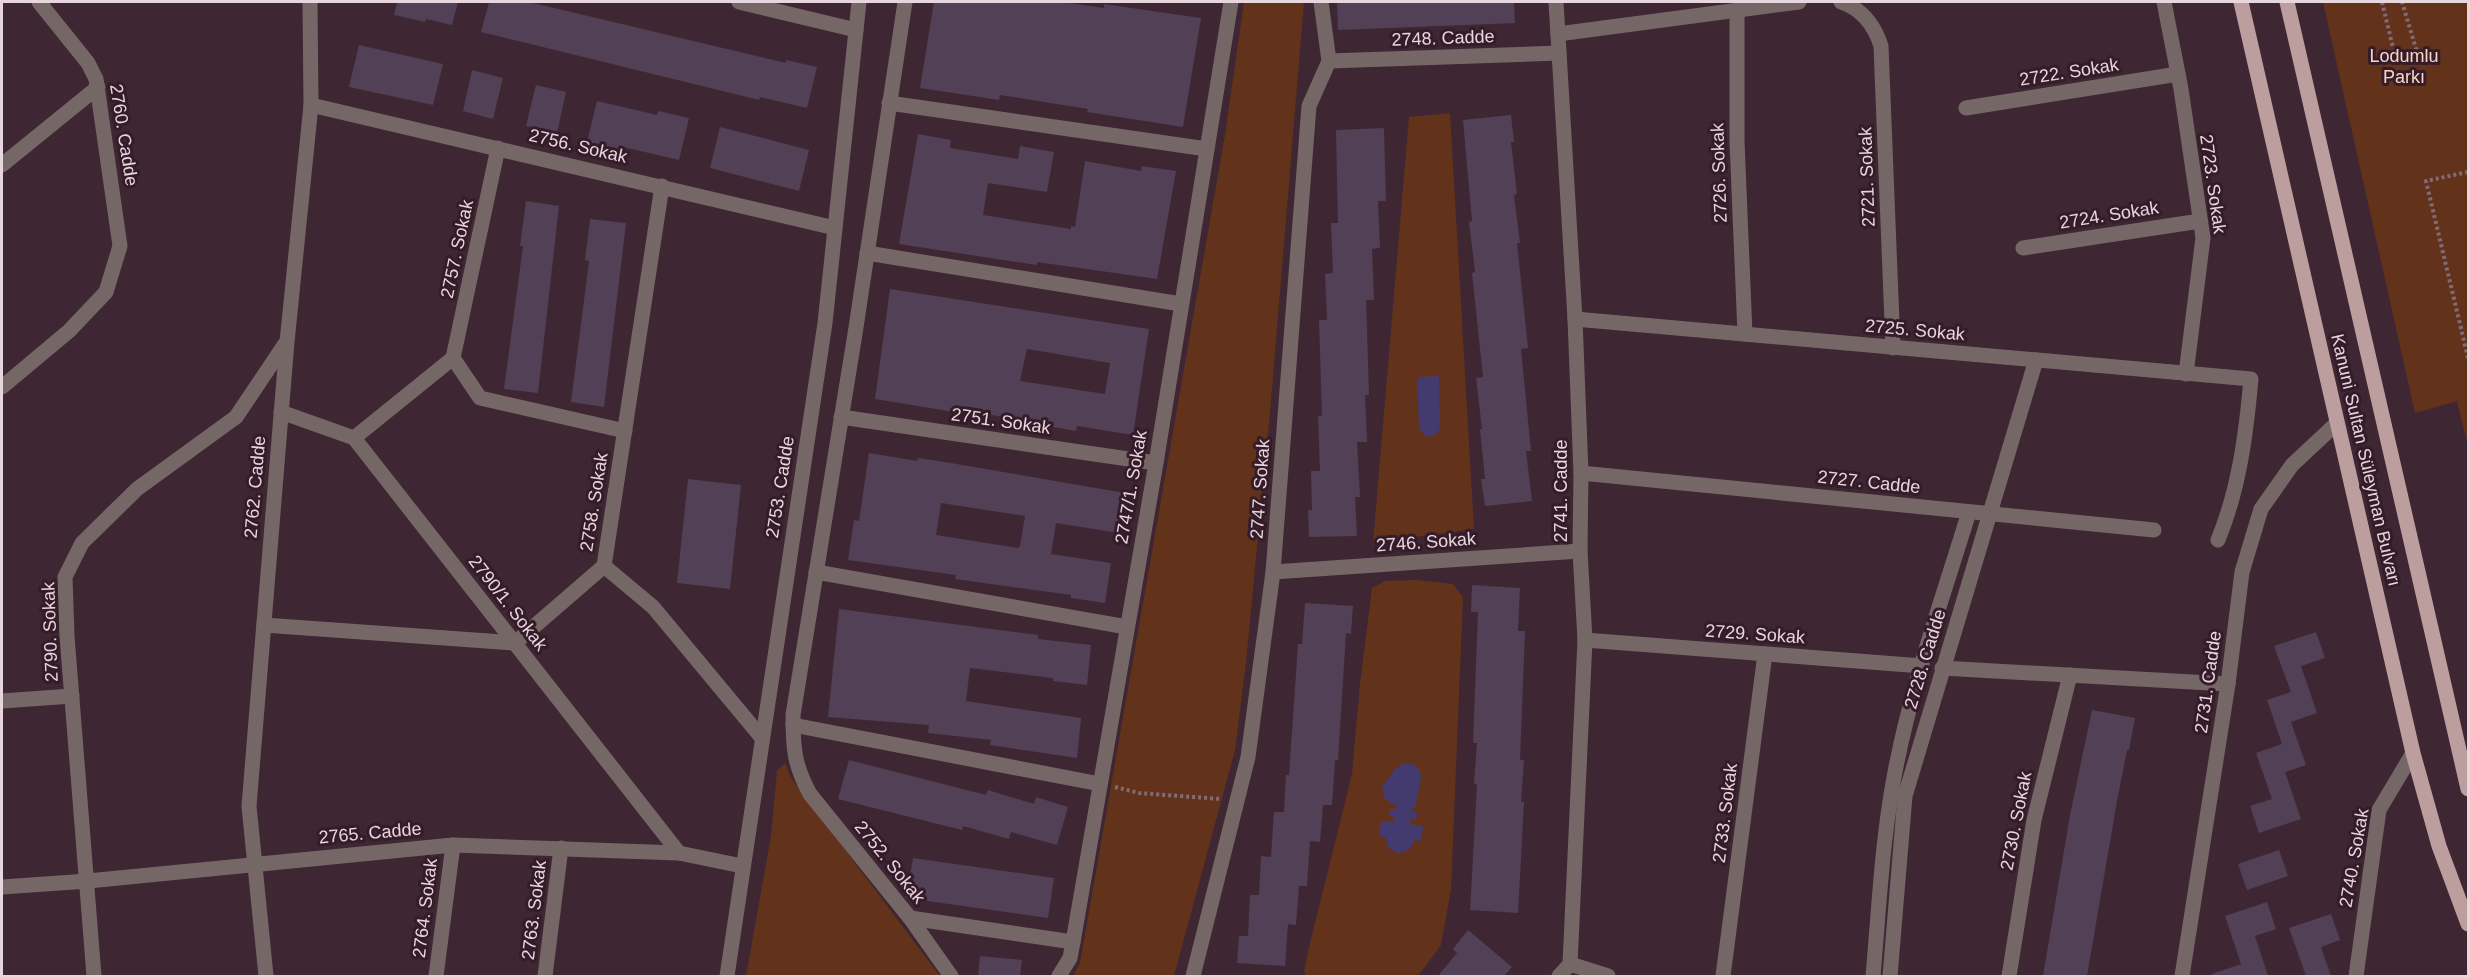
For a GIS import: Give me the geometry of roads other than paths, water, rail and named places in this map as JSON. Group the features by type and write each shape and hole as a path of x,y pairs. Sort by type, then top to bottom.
{"main road":[{"name":"Kanuni Sultan Süleyman Bulvarı","path":"2241,2 2413,753 2439,846 2469,924"},
{"name":"Kanuni Sultan Süleyman Bulvarı","path":"2286,2 2469,789"}],"street":[{"name":"2760. Cadde","path":"2,387 69,331 106,292 120,246 99,87 88,63 39,2"},
{"name":"2762. Cadde","path":"266,976 249,806 287,342 311,105 310,2"},
{"path":"739,2 856,30"},
{"name":"2753. Cadde","path":"727,976 825,323 859,2"},
{"path":"904,2 793,725 1100,784"},
{"name":"2747/1. Sokak","path":"1059,976 1070,958 1073,942 1156,463 1231,2"},
{"path":"1321,2 1329,61"},
{"name":"2741. Cadde","path":"1556,2 1575,319 1581,473 1580,551 1585,640 1570,964"},
{"path":"1558,34 1799,2"},
{"name":"2721. Sokak","path":"1840,2 1859,11 1873,27 1881,46 1893,348"},
{"name":"2723. Sokak","path":"2164,2 2178,74 2203,238 2186,374"},
{"name":"2726. Sokak","path":"1737,11 1737,141 1745,334"},
{"name":"2748. Cadde","path":"1329,61 1560,53"},
{"name":"2747. Sokak","path":"1193,976 1248,757 1273,572 1309,106 1329,61"},
{"name":"2722. Sokak","path":"1966,108 2178,74"},
{"path":"2,165 99,87"},
{"path":"889,103 1207,149"},
{"name":"2756. Sokak","path":"311,105 835,228"},
{"name":"2757. Sokak","path":"453,358 498,148"},
{"name":"2758. Sokak","path":"515,643 604,566 662,186"},
{"name":"2724. Sokak","path":"2023,248 2200,221"},
{"path":"867,253 1181,304"},
{"name":"2725. Sokak","path":"1575,319 2251,380 2245,441 2231,508 2218,540"},
{"name":"2790. Sokak","path":"94,976 67,636 66,577 82,543 137,489 236,417 287,342"},
{"path":"281,412 354,438 453,358 480,398 625,432"},
{"name":"2728. Cadde","path":"1890,976 1905,795 2036,360"},
{"name":"2751. Sokak","path":"841,417 1156,463"},
{"name":"2731. Cadde","path":"2182,976 2228,684 2242,572 2261,510 2292,465 2337,423"},
{"name":"2790/1. Sokak","path":"354,438 679,853"},
{"name":"2727. Cadde","path":"1581,473 2154,530"},
{"name":"2728. Cadde","path":"1873,976 1889,807 1895,770 1922,666 1969,512"},
{"name":"2746. Sokak","path":"1273,572 1580,551"},
{"path":"604,566 653,607 762,738"},
{"path":"816,572 1127,627"},
{"path":"264,625 515,643"},
{"name":"2729. Sokak","path":"1585,640 1922,666"},
{"name":"2733. Sokak","path":"1723,976 1765,654"},
{"path":"1942,668 2228,684"},
{"name":"2730. Sokak","path":"2009,976 2034,820 2070,675"},
{"path":"2,701 72,696"},
{"name":"2752. Sokak","path":"793,725 794,753 798,773 810,794 909,918 951,976"},
{"name":"2740. Sokak","path":"2356,976 2379,810 2413,753"},
{"name":"2765. Cadde","path":"2,886 88,881 453,845 679,853 742,866"},
{"name":"2764. Sokak","path":"436,976 453,845"},
{"name":"2763. Sokak","path":"545,976 561,848"},
{"path":"909,918 1073,942"},
{"path":"1559,976 1570,964 1608,976"}],"park label":[{"name":"Lodumlu Parkı","path":"2404,66"}]}
